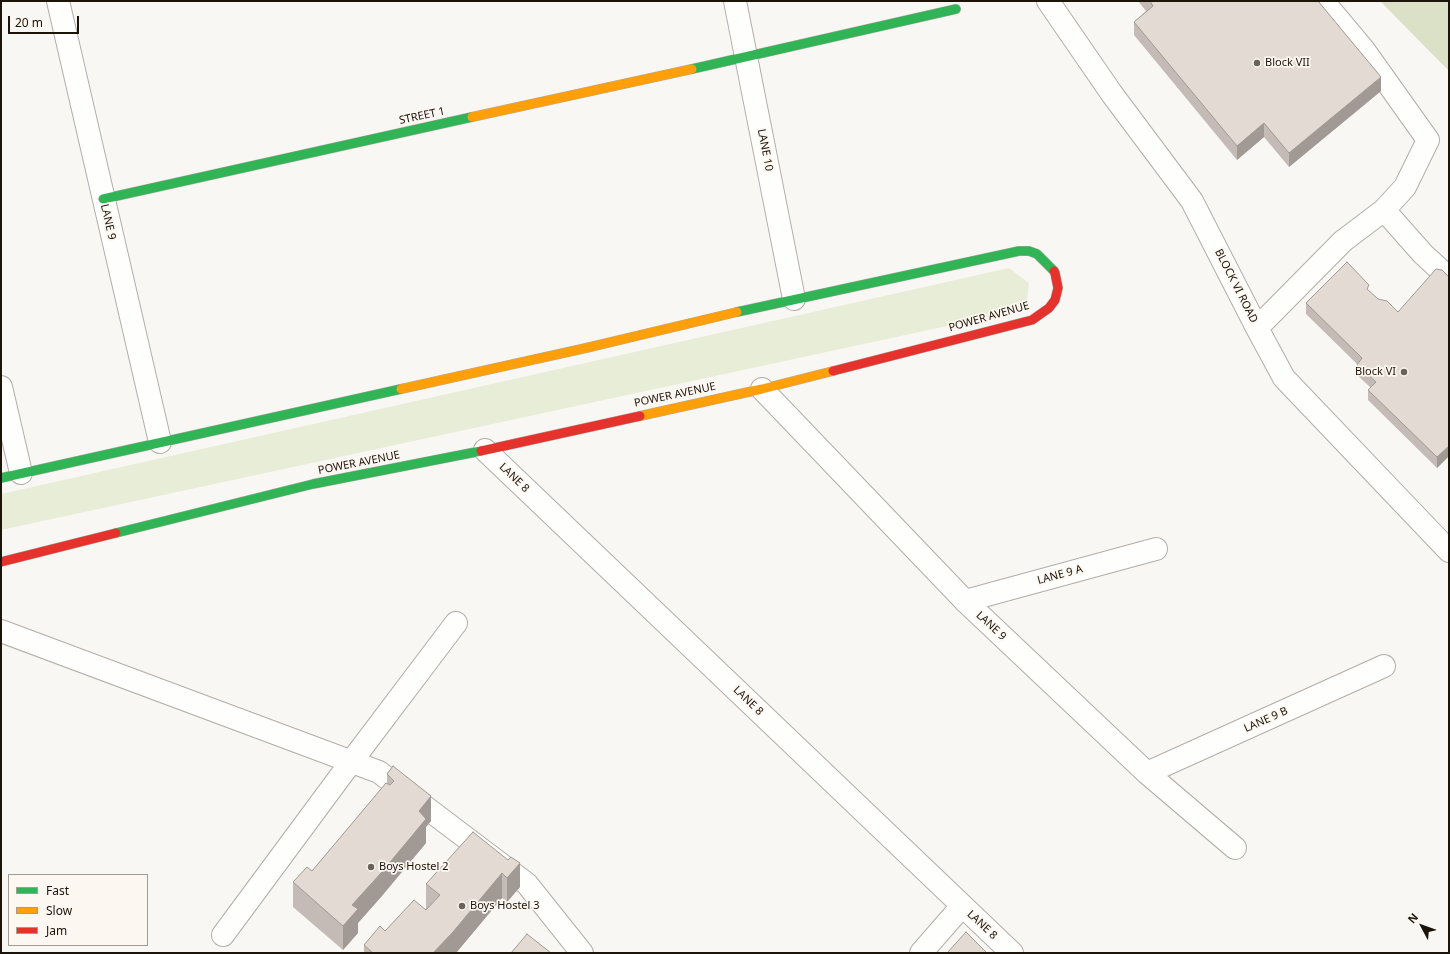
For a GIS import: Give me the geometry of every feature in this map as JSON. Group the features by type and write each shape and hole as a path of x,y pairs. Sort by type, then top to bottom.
{"street":[{"name":"LANE 9","path":"58,1 160,442"},
{"name":"LANE 10","path":"735,1 794,299"},
{"name":"BLOCK VI ROAD","path":"1048,1 1112,94 1192,201 1284,378 1449,551"},
{"path":"1257,328 1343,241 1384,210 1405,187 1428,140 1364,50 1323,1"},
{"name":"STREET 1","path":"103,199 956,9"},
{"path":"1384,210 1423,254 1449,278"},
{"name":"POWER AVENUE","path":"1,562 313,484 484,450 762,389 1032,320 1049,308 1055,300 1058,288 1055,273 1037,254 1029,251 1019,251 794,299 586,348 11,475"},
{"path":"1,387 11,475"},
{"name":"LANE 9","path":"762,389 965,601 1147,773 1235,848"},
{"name":"LANE 8","path":"484,450 1012,953"},
{"name":"LANE 9 A","path":"965,601 1156,550"},
{"path":"223,935 456,623"},
{"path":"1,630 379,772 527,884 582,953"},
{"name":"LANE 9 B","path":"1147,773 1384,666"},
{"path":"921,953 962,906"}],"green space":[{"path":"1380,1 1449,1 1449,71"},
{"path":"1009,268 1029,283 1026,309 1,530 1,494"}],"building":[{"name":"Block VII","path":"1150,1 1318,1 1381,77 1289,153 1264,123 1237,146 1134,22 1153,6"},
{"name":"Block VI","path":"1347,262 1369,285 1367,289 1378,299 1387,301 1398,312 1436,269 1442,270 1449,277 1449,446 1437,457 1368,390 1376,382 1357,365 1362,358 1306,303"},
{"name":"Boys Hostel 2","path":"393,766 431,796 419,811 426,819 352,905 358,909 343,926 293,882 307,867 312,871 386,783 390,785 394,781 387,774"},
{"path":"473,832 508,860 511,857 520,863 507,878 502,873 453,932 433,953 373,953 364,945 380,926 385,931 414,900 426,910 440,895 426,884"},
{"path":"966,932 987,953 947,953"},
{"path":"527,934 551,953 511,953"}],"traffic: fast":[{"path":"692,69 956,9"},
{"path":"103,199 472,117"},
{"path":"737,312 1019,251 1029,251 1037,254 1054,271"},
{"path":"1,478 401,389"},
{"path":"116,533 313,484 481,451"}],"traffic: slow":[{"path":"472,117 692,69"},
{"path":"401,389 586,348 737,312"},
{"path":"640,416 762,389 833,371"}],"traffic: jam":[{"path":"833,371 1032,320 1049,308 1055,300 1058,288 1054,271"},
{"path":"481,451 640,416"},
{"path":"1,562 116,533"}],"place":[{"name":"Block VII","path":"1257,63"},
{"name":"Block VI","path":"1404,372"},
{"name":"Boys Hostel 2","path":"371,867"},
{"name":"Boys Hostel 3","path":"462,906"}]}
